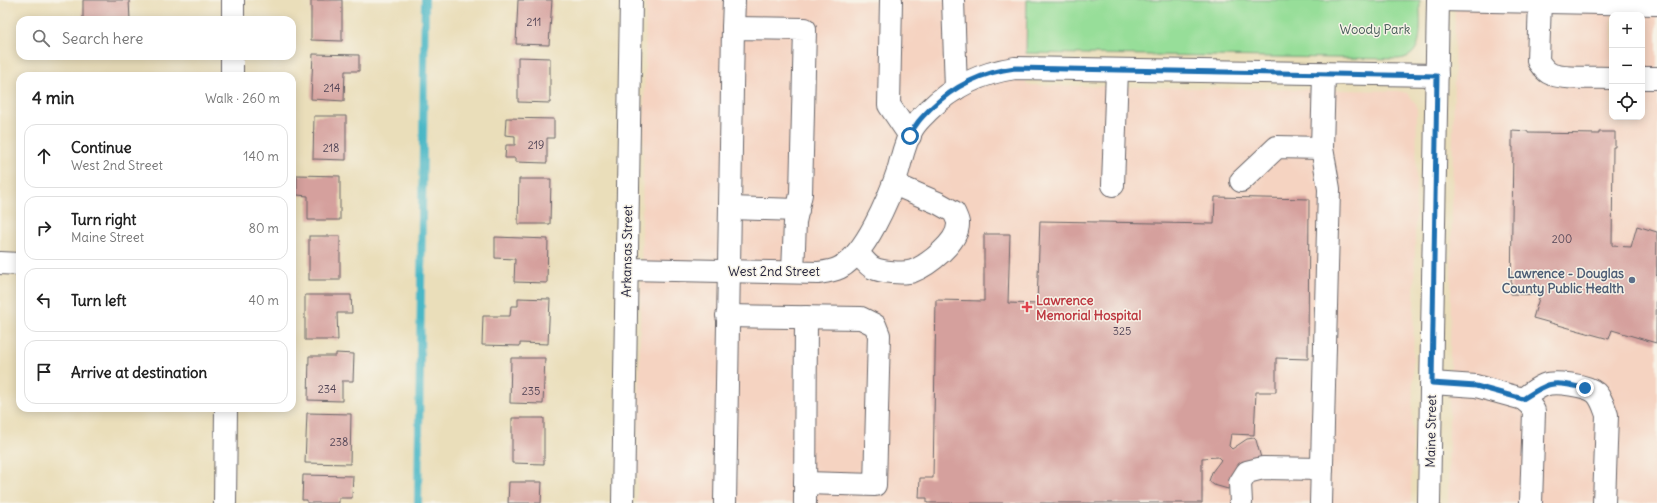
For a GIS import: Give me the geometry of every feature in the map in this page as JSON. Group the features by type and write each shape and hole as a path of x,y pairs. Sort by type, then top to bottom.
{"street":[{"path":"233,0 233,16"},
{"name":"Arkansas Street","path":"623,503 631,0"},
{"path":"724,503 734,0"},
{"path":"891,0 889,105 910,136"},
{"path":"953,0 956,89"},
{"path":"1438,0 1657,4"},
{"name":"Maine Street","path":"1430,503 1438,0"},
{"path":"1540,1 1538,61 1543,68 1550,74 1559,77 1609,78"},
{"path":"733,28 804,29 801,194 795,222 793,272"},
{"path":"232,60 232,72"},
{"name":"West 2nd Street","path":"627,269 818,273 838,269 848,263 857,253 883,209 894,184 905,147 913,128 923,116 949,92 968,81 996,70 1015,68 1437,76"},
{"path":"1113,185 1117,70"},
{"path":"1321,503 1329,189 1322,148 1324,74"},
{"path":"1645,78 1657,78"},
{"path":"1241,181 1277,147 1322,148"},
{"path":"857,253 872,268 892,272 912,271 930,262 954,238 958,224 954,212 938,203 894,184"},
{"path":"730,208 798,210"},
{"path":"0,263 16,264"},
{"path":"727,316 806,317 861,318 875,325 879,335 875,485 805,493 806,317"},
{"path":"1432,383 1476,386 1523,399 1530,404 1534,411 1531,503"},
{"path":"1523,399 1544,386 1555,383 1585,388 1595,392 1600,398 1604,405 1606,415 1604,503"},
{"path":"225,503 226,412"},
{"path":"1241,503 1240,483 1247,472 1264,468 1322,469"}],"shaded area":[{"name":"Lawrence Memorial Hospital","path":"646,0 1027,0 1026,85 1398,91 1407,93 1416,104 1417,111 1411,503 637,503"},
{"path":"1455,0 1657,0 1657,503 1448,503"}],"green space":[{"name":"Woody Park","path":"1027,0 1420,0 1420,37 1414,52 1407,57 1398,59 1026,53"}],"building":[{"path":"83,0 129,0 130,16 83,16"},
{"path":"311,0 342,0 342,41 311,40"},
{"path":"518,0 552,0 549,45 516,44"},
{"path":"313,54 359,55 359,71 345,71 344,101 311,99"},
{"path":"518,57 550,58 550,103 518,102"},
{"path":"314,116 346,116 346,160 313,159"},
{"path":"506,118 554,119 554,138 547,138 547,163 515,162 515,158 505,158 506,145 515,145 515,136 505,135"},
{"path":"1512,130 1528,131 1528,133 1599,134 1599,132 1615,132 1615,147 1613,147 1612,246 1631,247 1637,226 1657,232 1656,343 1612,330 1609,339 1533,318 1540,295 1511,294"},
{"path":"297,175 340,176 340,220 308,220 308,196 297,195"},
{"path":"519,179 551,179 550,224 518,224"},
{"path":"1215,197 1309,199 1308,359 1276,358 1276,392 1256,392 1254,435 1231,434 1229,446 1232,449 1247,439 1254,438 1256,440 1261,458 1237,474 1228,489 1214,485 1209,481 1212,472 1221,460 1218,457 1202,458 1202,503 927,503 927,498 919,498 920,478 933,478 936,300 984,301 984,234 1010,234 1008,303 1037,304 1040,221 1214,224"},
{"path":"309,236 340,236 340,280 309,280"},
{"path":"495,237 548,239 547,283 514,282 515,259 495,258"},
{"path":"305,295 351,295 352,313 337,313 338,340 305,340"},
{"path":"518,298 550,299 548,344 520,343 520,346 482,345 483,316 510,316 511,306 518,306"},
{"path":"336,353 354,354 353,381 342,381 342,401 308,400 309,356 336,356"},
{"path":"511,358 545,358 543,404 510,403"},
{"path":"307,413 351,414 350,464 305,463"},
{"path":"512,418 544,418 544,464 512,463"},
{"path":"303,475 353,476 352,498 339,498 339,503 307,503 307,500 302,500"},
{"path":"509,482 542,482 541,503 508,503"}],"waterway":[{"path":"418,503 425,0"}],"place":[{"name":"Lawrence - Douglas County Public Health","path":"1632,280"},
{"name":"Lawrence Memorial Hospital","path":"1027,307"}],"route":[{"path":"910,136 913,128 923,116 949,92 968,81 996,70 1015,68 1437,76 1432,383 1476,386 1523,399 1544,386 1555,383 1585,388"}]}
